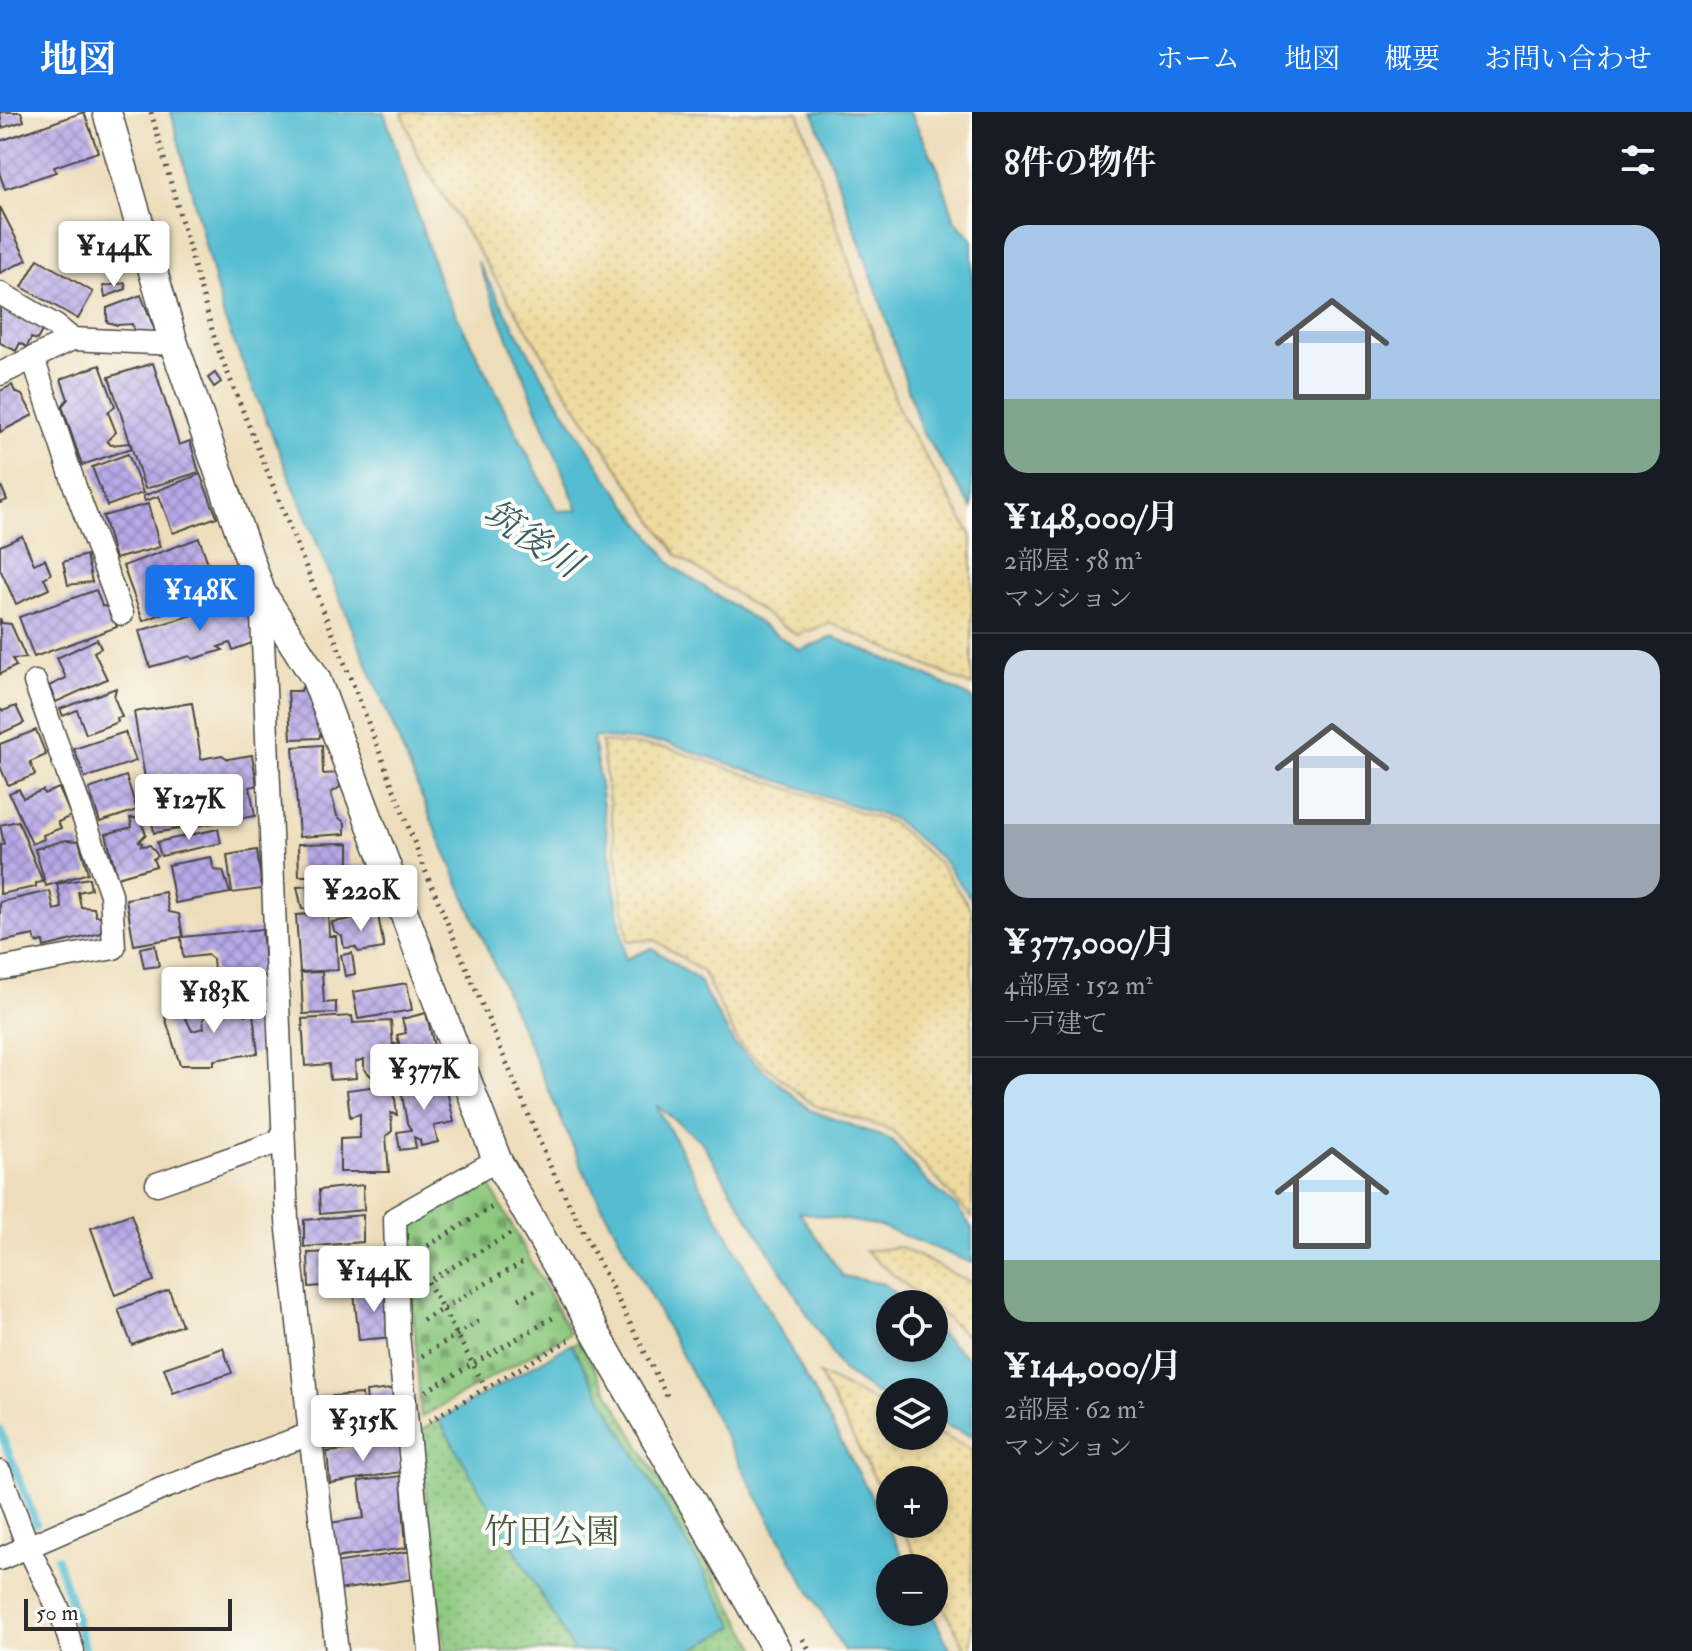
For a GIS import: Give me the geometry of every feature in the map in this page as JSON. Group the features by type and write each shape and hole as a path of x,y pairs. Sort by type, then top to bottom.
{"street":[{"path":"107,112 174,344 261,592 316,679 497,1160 777,1651"},
{"path":"0,293 72,339"},
{"path":"0,374 72,339 174,344"},
{"path":"33,358 75,487 122,614"},
{"path":"261,592 287,1220 337,1651"},
{"path":"0,969 114,948 111,894 35,682"},
{"path":"157,1184 283,1140"},
{"path":"430,1651 398,1334 395,1218 497,1160"},
{"path":"0,1559 161,1489 310,1434"},
{"path":"0,1472 28,1547 62,1616 73,1651"}],"path":[{"path":"151,112 216,344 425,870 551,1168 672,1406"},
{"path":"396,1265 516,1193"},
{"path":"397,1300 531,1221"},
{"path":"398,1334 546,1248"},
{"path":"428,1282 486,1388"},
{"path":"405,1403 473,1364 584,1316"},
{"path":"408,1433 486,1388 584,1316"},
{"path":"401,1368 479,1321"},
{"path":"803,1637 810,1651"}],"sand":[{"path":"402,112 798,112 900,413 972,536 972,686 831,623 797,635 677,555 562,385 417,154"},
{"path":"601,742 667,748 892,823 939,863 972,910 972,1218 892,1130 813,1105 739,1044 703,972 655,940 628,941"},
{"path":"900,1247 972,1283 972,1340 948,1320 948,1290 912,1290 865,1251"},
{"path":"819,1374 876,1402 876,1450 948,1450 948,1438 972,1450 972,1651 967,1651 948,1615 948,1554 915,1554 907,1538 948,1538 948,1466 876,1466 876,1481"}],"green space":[{"path":"487,1180 570,1333 421,1417 407,1223"},
{"name":"竹田公園","path":"579,1341 758,1651 445,1651 418,1432"}],"water":[{"name":"筑後川","path":"171,112 384,112 440,283 557,511 578,510 477,261 541,374 605,475 674,567 800,650 833,637 928,676 972,698 972,900 942,859 894,819 667,743 593,737 625,959 652,948 698,980 735,1045 810,1110 892,1140 927,1182 956,1206 972,1228 972,1263 880,1226 799,1212 843,1276 884,1284 891,1290 876,1290 876,1362 948,1362 948,1341 972,1362 972,1437 948,1426 948,1378 876,1378 876,1394 842,1370 701,1141 656,1105 876,1505 876,1538 893,1538 902,1554 876,1554 876,1626 938,1626 951,1651 844,1651 792,1561 585,1174 431,819 224,318"},
{"path":"813,112 910,112 938,169 955,221 972,239 972,508 921,430 880,300"},
{"name":"竹田公園","path":"571,1344 735,1626 691,1651 574,1651 439,1420"}],"building":[{"path":"0,112 21,112 24,121 2,128"},
{"path":"84,112 98,152 54,167 56,172 5,189 0,175 0,141"},
{"path":"0,207 27,260 0,273"},
{"path":"38,259 93,292 78,319 22,287"},
{"path":"125,283 126,289 105,297 103,286"},
{"path":"141,295 155,331 137,338 132,324 107,322 107,308"},
{"path":"0,302 43,329 37,340 31,338 27,347 20,343 16,351 0,343"},
{"path":"153,363 179,445 190,441 199,472 145,489 109,377"},
{"path":"100,365 115,406 108,412 116,432 107,441 111,445 129,443 132,448 82,465 62,406 68,399 61,379"},
{"path":"215,373 221,382 214,387 208,378"},
{"path":"12,385 15,392 22,395 33,415 0,432 0,391"},
{"path":"128,454 143,493 107,506 92,467"},
{"path":"200,474 217,517 173,533 159,496 145,501 143,496"},
{"path":"0,483 7,500 0,503"},
{"path":"148,504 160,547 115,559 103,516"},
{"path":"22,536 34,564 45,559 51,574 44,578 49,589 16,604 0,569 0,546"},
{"path":"199,538 208,563 175,576 186,605 143,621 123,566"},
{"path":"86,555 92,582 68,585 63,562"},
{"path":"238,563 247,581 218,594 211,590 216,583 214,573"},
{"path":"96,590 102,606 109,607 117,627 34,657 19,617"},
{"path":"241,591 254,630 252,643 233,650 230,643 218,647 223,650 193,659 190,656 150,667 139,631 220,607 225,597"},
{"path":"0,618 2,623 11,624 26,658 12,659 16,666 0,674"},
{"path":"97,639 101,648 94,652 107,679 56,702 49,686 66,678 57,658"},
{"path":"303,685 308,686 324,723 319,738 291,739 288,691 301,691"},
{"path":"116,688 114,697 122,717 117,718 118,722 86,734 77,710 63,716 60,709"},
{"path":"192,703 201,759 252,755 257,785 250,787 255,816 154,833 134,712"},
{"path":"16,706 24,723 0,734 0,709 3,711"},
{"path":"36,730 46,755 30,762 35,775 8,785 0,766 0,744"},
{"path":"125,732 136,761 85,778 74,749"},
{"path":"322,745 323,774 339,773 340,787 331,793 337,816 345,823 345,834 299,837 293,747"},
{"path":"126,776 137,810 100,822 89,789"},
{"path":"59,788 71,816 58,822 61,828 43,835 44,839 32,844 9,793 19,789 23,798"},
{"path":"130,818 139,818 146,834 139,841 141,846 150,845 158,856 153,859 156,866 117,877 106,834 132,827"},
{"path":"18,821 43,882 36,883 36,887 0,894 0,845 4,844 0,825"},
{"path":"218,829 221,843 161,856 157,842"},
{"path":"66,840 79,841 88,873 46,886 35,849"},
{"path":"349,843 349,866 370,866 370,876 299,876 298,844"},
{"path":"257,850 262,889 232,893 227,855"},
{"path":"211,857 214,870 223,871 230,893 175,903 168,865"},
{"path":"89,878 91,889 78,892 81,907 94,908 96,916 102,916 101,933 44,947 43,941 36,943 34,935 0,942 0,902 50,891 54,910 62,908 57,884"},
{"path":"360,883 366,909 302,909 297,887"},
{"path":"165,892 169,912 179,914 183,937 262,929 266,976 253,978 254,988 222,991 220,980 215,980 213,959 208,955 183,958 181,937 134,945 126,899"},
{"path":"328,913 329,936 336,936 338,970 300,972 296,915"},
{"path":"378,915 384,948 359,952 355,947 344,948 342,936 334,931 332,922"},
{"path":"155,945 159,966 144,968 140,948"},
{"path":"352,953 355,974 345,976 341,955"},
{"path":"322,972 324,1003 336,1002 336,1013 303,1014 301,973"},
{"path":"194,975 198,999 171,1004 167,979"},
{"path":"407,983 412,1010 358,1019 353,992"},
{"path":"221,996 223,1006 243,1004 245,1015 253,1014 258,1053 214,1060 214,1065 180,1065 165,1017 183,1012 192,1031 204,1028 207,998"},
{"path":"426,1013 439,1066 409,1074 404,1053 397,1055 394,1044 399,1043 397,1035 406,1033 402,1019"},
{"path":"352,1016 353,1023 391,1021 395,1074 371,1076 364,1069 364,1059 355,1062 356,1078 330,1080 329,1064 305,1066 302,1019"},
{"path":"436,1079 437,1086 446,1087 454,1122 434,1126 438,1142 421,1146 420,1140 414,1137 416,1148 400,1150 397,1132 411,1130 400,1084"},
{"path":"378,1086 382,1090 394,1091 397,1115 391,1113 392,1131 386,1136 389,1172 340,1172 340,1139 360,1138 360,1114 350,1117 347,1090"},
{"path":"363,1185 364,1210 320,1214 319,1190"},
{"path":"131,1214 154,1281 115,1295 91,1228"},
{"path":"363,1215 363,1242 304,1247 304,1220"},
{"path":"363,1251 366,1283 309,1287 308,1253"},
{"path":"392,1289 392,1337 359,1340 354,1293"},
{"path":"169,1290 182,1325 132,1345 118,1309"},
{"path":"223,1348 232,1373 173,1393 164,1368"},
{"path":"398,1388 404,1440 371,1441 366,1392"},
{"path":"362,1394 368,1443 324,1449 318,1397"},
{"path":"398,1444 401,1472 330,1483 327,1452"},
{"path":"401,1476 406,1548 334,1558 329,1523 364,1518 359,1481"},
{"path":"412,1551 414,1579 338,1590 334,1563"}],"waterway":[{"path":"0,1430 36,1523"},
{"path":"57,1558 86,1651"}]}
